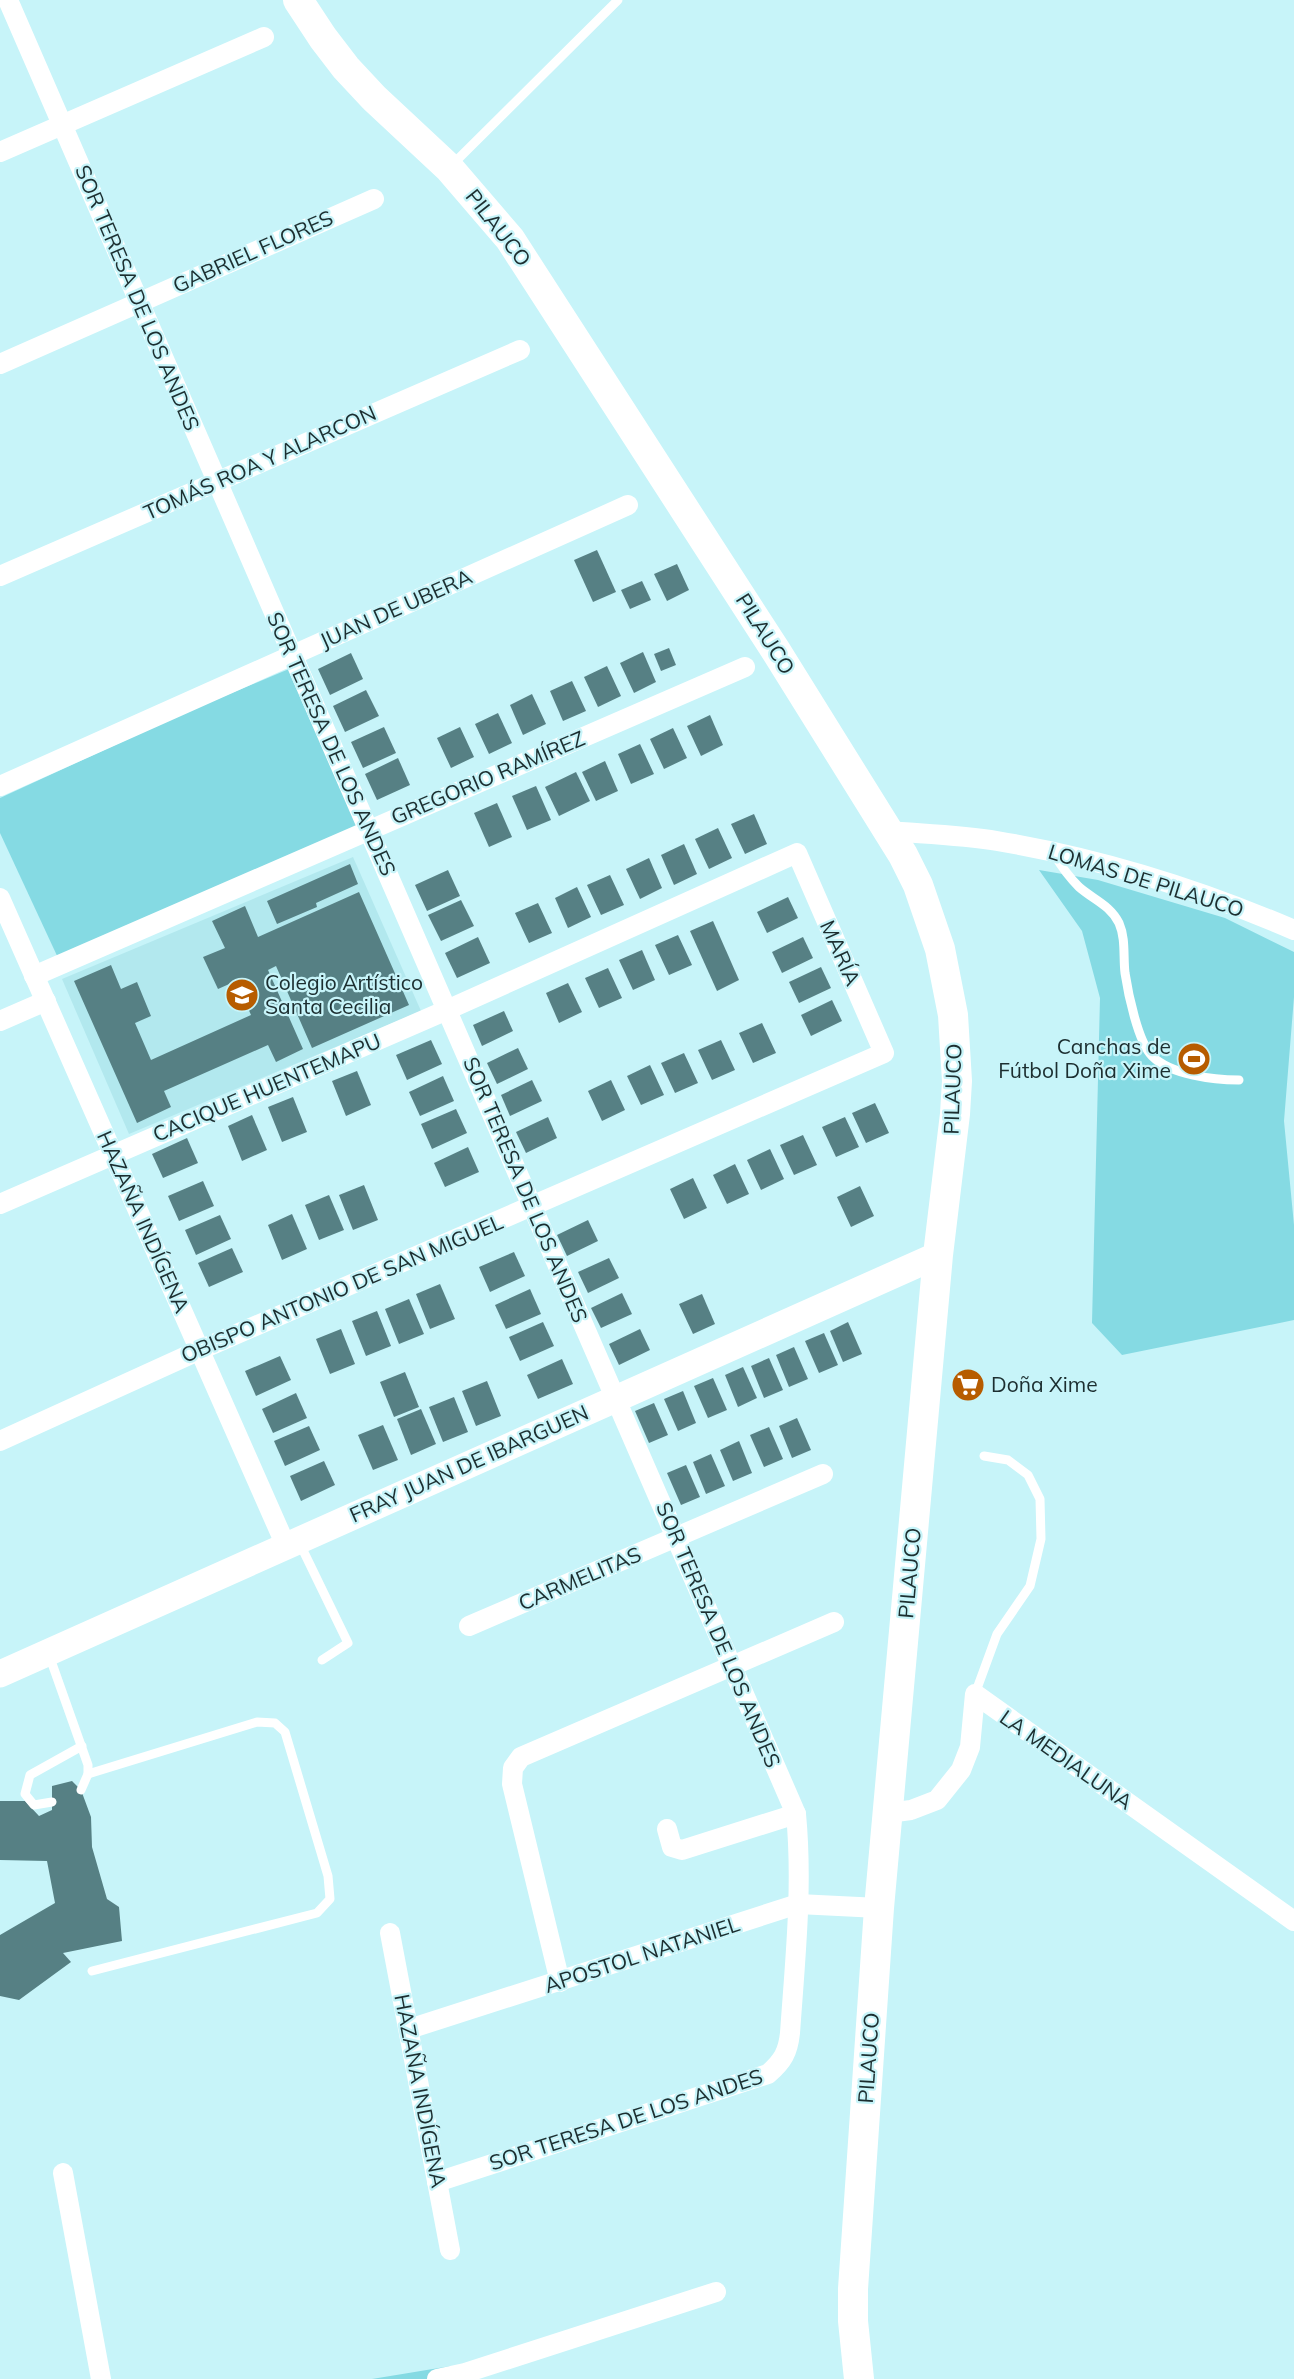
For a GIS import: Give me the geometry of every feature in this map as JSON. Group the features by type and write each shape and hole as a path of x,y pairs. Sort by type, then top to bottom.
{"main road":[{"name":"PILAUCO","path":"298,0 346,68 374,98 449,168 510,239 770,641 888,831 918,885 943,960 953,1015 956,1070 955,1114 938,1255 879,1908 853,2289 853,2321 859,2379"}],"street":[{"name":"SOR TERESA DE LOS ANDES","path":"8,0 796,1814 799,1844 798,1904 788,2052 780,2064 768,2074 437,2182"},
{"path":"0,152 264,37"},
{"name":"GABRIEL FLORES","path":"0,364 374,199"},
{"name":"TOMÁS ROA Y ALARCON","path":"0,576 520,350"},
{"name":"JUAN DE UBERA","path":"0,786 628,505"},
{"name":"GREGORIO RAMÍREZ","path":"34,976 745,667"},
{"name":"LOMAS DE PILAUCO","path":"888,831 995,841 1082,857 1223,900 1285,926"},
{"name":"CACIQUE HUENTEMAPU","path":"0,1204 447,1010 797,853"},
{"name":"MARÍA","path":"797,853 884,1053"},
{"name":"HAZAÑA INDÍGENA","path":"0,898 200,1350 292,1543"},
{"path":"0,1021 46,1001"},
{"name":"OBISPO ANTONIO DE SAN MIGUEL","path":"0,1441 200,1350 884,1053"},
{"name":"FRAY JUAN DE IBARGUEN","path":"0,1674 938,1255"},
{"name":"CARMELITAS","path":"469,1626 823,1474"},
{"path":"560,1982 512,1784 513,1768 520,1757 834,1622"},
{"name":"LA MEDIALUNA","path":"888,1813 911,1810 937,1800 961,1770 970,1748 975,1694"},
{"name":"LA MEDIALUNA","path":"975,1694 1294,1921"},
{"path":"667,1829 672,1847 682,1850 796,1814"},
{"name":"APOSTOL NATANIEL","path":"408,2029 798,1904 879,1908"},
{"name":"HAZAÑA INDÍGENA","path":"390,1933 450,2250"},
{"path":"63,2173 101,2379"},
{"path":"437,2379 466,2376 716,2292"}],"lane":[{"path":"449,168 618,0"},
{"path":"1053,852 1070,877 1116,916 1124,939 1125,970 1132,1009 1151,1056 1167,1065 1202,1077 1239,1080"},
{"path":"975,1694 997,1634 1030,1586 1041,1539 1040,1498 1028,1474 1008,1460 984,1456"},
{"name":"HAZAÑA INDÍGENA","path":"292,1543 348,1642 322,1660"},
{"path":"48,1652 82,1746 88,1774 81,1790"},
{"path":"88,1774 257,1722 275,1723 285,1732 328,1876 330,1899 317,1913 92,1971"},
{"path":"52,1802 34,1805 25,1794 30,1775 82,1746"}],"shaded area":[{"path":"289,669 359,827 59,960 0,833 0,798 189,711"},
{"name":"Colegio Artístico Santa Cecilia","path":"353,857 421,1011 129,1134 62,979"},
{"name":"Canchas de Fútbol Doña Xime","path":"1039,870 1098,880 1225,918 1294,952 1294,997 1284,1121 1294,1225 1294,1320 1122,1355 1092,1323 1100,998 1082,931"},
{"path":"451,2366 453,2379 372,2379"}],"building":[{"path":"597,550 616,592 593,602 574,560"},
{"path":"677,564 689,590 667,601 654,574"},
{"path":"642,581 651,600 630,609 621,590"},
{"path":"669,648 676,665 661,671 654,654"},
{"path":"643,652 656,682 634,693 620,663"},
{"path":"351,653 363,679 330,695 318,669"},
{"path":"607,666 621,696 598,707 584,677"},
{"path":"572,681 586,711 563,721 550,691"},
{"path":"366,690 379,716 345,732 333,706"},
{"path":"532,694 546,724 523,735 510,705"},
{"path":"498,713 512,743 489,754 475,724"},
{"path":"710,715 723,745 701,756 687,726"},
{"path":"384,727 396,753 363,768 351,742"},
{"path":"460,727 474,757 451,768 437,738"},
{"path":"673,728 687,758 664,769 650,739"},
{"path":"640,744 654,774 631,784 618,754"},
{"path":"398,758 410,785 377,800 365,774"},
{"path":"605,761 618,791 596,801 582,772"},
{"path":"576,772 590,801 559,816 545,787"},
{"path":"536,786 551,820 527,830 512,796"},
{"path":"497,803 512,837 489,847 474,813"},
{"path":"754,814 767,844 745,854 731,824"},
{"path":"718,828 732,858 709,869 695,839"},
{"path":"684,844 697,874 674,885 661,855"},
{"path":"649,858 662,888 640,899 626,869"},
{"path":"350,864 358,884 316,903 317,907 277,924 267,901"},
{"path":"448,870 460,896 427,911 415,885"},
{"path":"610,875 624,905 601,915 587,885"},
{"path":"577,887 591,917 568,928 555,898"},
{"path":"359,892 409,1005 312,1048 276,966 268,970 303,1049 276,1062 268,1045 164,1091 171,1107 137,1123 74,981 111,965 121,989 137,982 151,1016 135,1023 151,1060 251,1015 236,981 218,989 203,957 225,948 212,921 245,906 258,937"},
{"path":"788,897 798,918 767,933 757,912"},
{"path":"461,900 474,926 441,941 428,915"},
{"path":"538,903 552,933 529,943 515,913"},
{"path":"713,921 739,980 717,991 690,931"},
{"path":"678,935 692,965 669,975 655,945"},
{"path":"478,937 490,963 457,978 445,953"},
{"path":"803,937 813,958 782,973 772,952"},
{"path":"642,950 655,980 633,990 619,960"},
{"path":"821,967 831,988 799,1003 789,982"},
{"path":"608,968 622,998 599,1008 585,978"},
{"path":"568,983 582,1012 559,1023 546,993"},
{"path":"832,1000 842,1021 811,1036 801,1015"},
{"path":"504,1011 513,1031 482,1046 473,1025"},
{"path":"762,1023 776,1053 753,1063 739,1033"},
{"path":"431,1040 442,1064 407,1080 396,1055"},
{"path":"721,1040 735,1070 712,1080 698,1050"},
{"path":"518,1048 528,1069 497,1084 487,1063"},
{"path":"684,1053 698,1083 675,1093 661,1063"},
{"path":"650,1065 664,1095 641,1105 627,1076"},
{"path":"357,1071 371,1105 346,1116 332,1081"},
{"path":"443,1076 454,1101 420,1116 409,1092"},
{"path":"532,1080 542,1101 510,1116 501,1095"},
{"path":"611,1080 625,1110 602,1121 588,1091"},
{"path":"293,1097 307,1132 282,1142 268,1107"},
{"path":"875,1103 889,1133 866,1143 852,1113"},
{"path":"456,1109 467,1133 432,1149 421,1124"},
{"path":"252,1115 267,1150 242,1161 228,1126"},
{"path":"548,1117 557,1138 526,1153 516,1132"},
{"path":"845,1117 859,1147 836,1157 822,1127"},
{"path":"803,1135 817,1165 794,1175 780,1145"},
{"path":"187,1138 198,1163 163,1178 152,1154"},
{"path":"468,1147 479,1172 445,1187 434,1163"},
{"path":"770,1149 784,1179 761,1190 747,1160"},
{"path":"735,1164 749,1194 727,1204 713,1175"},
{"path":"693,1178 707,1208 684,1219 670,1189"},
{"path":"203,1181 214,1206 179,1221 168,1196"},
{"path":"364,1185 378,1220 353,1230 339,1195"},
{"path":"860,1186 874,1216 851,1227 837,1197"},
{"path":"329,1195 344,1230 319,1240 305,1205"},
{"path":"292,1214 307,1249 282,1260 268,1225"},
{"path":"220,1215 231,1239 196,1255 185,1230"},
{"path":"588,1220 598,1241 567,1256 557,1235"},
{"path":"232,1248 243,1272 209,1287 198,1263"},
{"path":"514,1252 525,1276 490,1292 479,1267"},
{"path":"609,1258 619,1278 588,1293 578,1272"},
{"path":"440,1284 455,1319 430,1329 416,1294"},
{"path":"530,1289 541,1314 506,1329 495,1305"},
{"path":"622,1293 632,1314 601,1328 591,1308"},
{"path":"702,1294 715,1324 693,1334 679,1304"},
{"path":"409,1299 424,1334 399,1344 385,1309"},
{"path":"377,1311 391,1346 366,1356 352,1321"},
{"path":"543,1322 554,1346 520,1361 509,1337"},
{"path":"848,1322 862,1354 843,1362 830,1331"},
{"path":"341,1329 355,1364 330,1374 316,1339"},
{"path":"640,1329 650,1350 619,1365 609,1344"},
{"path":"824,1333 838,1365 819,1373 805,1341"},
{"path":"794,1347 808,1379 789,1387 776,1355"},
{"path":"280,1356 291,1380 256,1396 245,1371"},
{"path":"769,1358 783,1390 764,1398 751,1366"},
{"path":"562,1359 573,1384 538,1399 527,1375"},
{"path":"743,1367 757,1398 738,1407 725,1375"},
{"path":"405,1372 419,1407 394,1417 380,1382"},
{"path":"713,1378 727,1410 708,1418 694,1386"},
{"path":"487,1381 501,1416 476,1426 462,1391"},
{"path":"683,1391 696,1423 678,1431 664,1399"},
{"path":"296,1393 307,1418 273,1433 262,1409"},
{"path":"454,1397 468,1432 443,1442 429,1407"},
{"path":"654,1403 668,1435 649,1443 635,1411"},
{"path":"421,1409 436,1444 411,1455 397,1419"},
{"path":"797,1418 811,1450 792,1458 779,1426"},
{"path":"383,1425 398,1460 373,1470 358,1435"},
{"path":"309,1426 320,1450 285,1466 274,1441"},
{"path":"769,1427 783,1459 764,1467 750,1435"},
{"path":"739,1441 752,1473 733,1481 720,1450"},
{"path":"711,1454 725,1486 706,1494 693,1462"},
{"path":"324,1461 335,1485 301,1501 290,1476"},
{"path":"686,1465 700,1497 681,1505 667,1473"},
{"path":"72,1781 81,1790 91,1817 92,1847 107,1899 119,1907 122,1941 63,1953 71,1962 19,2000 0,1996 0,1935 55,1903 47,1861 0,1860 0,1801 25,1801 39,1816 52,1810 52,1786"}],"place":[{"name":"Colegio Artístico Santa Cecilia","path":"242,995"},
{"name":"Canchas de Fútbol Doña Xime","path":"1194,1059"},
{"name":"Doña Xime","path":"968,1385"}]}
